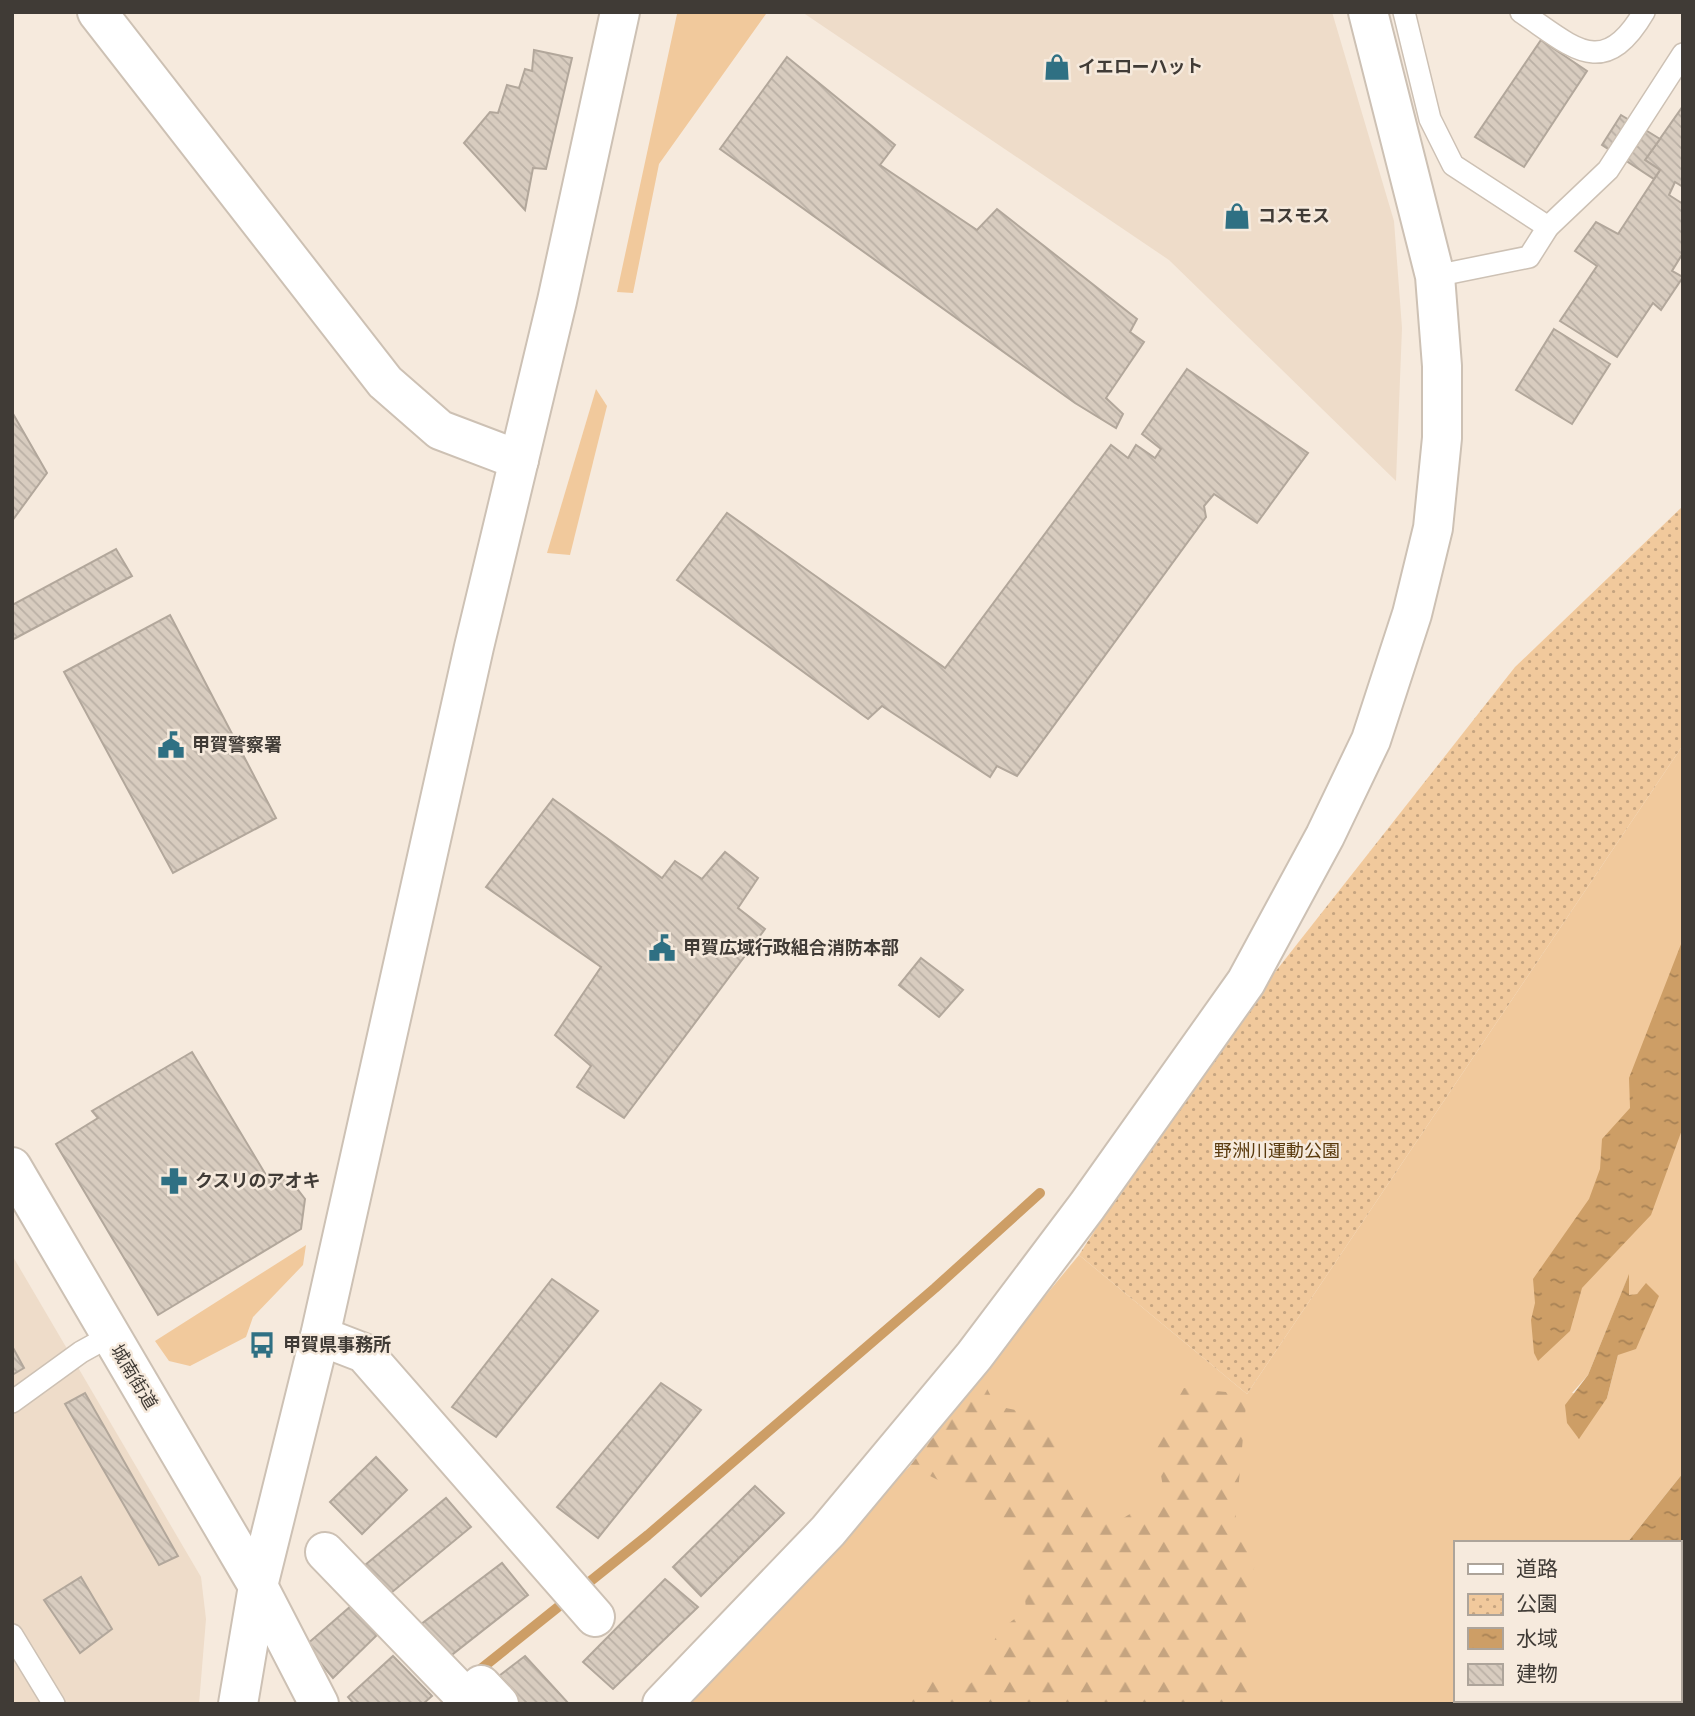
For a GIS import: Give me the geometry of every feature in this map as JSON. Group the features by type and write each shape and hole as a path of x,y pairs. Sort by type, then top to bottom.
{"street":[{"path":"97,12 385,382 440,430 519,460"},
{"path":"238,1704 258,1586 320,1336 620,12"},
{"path":"662,1704 828,1531 974,1356 1087,1206 1246,982 1305,873 1371,740 1412,614 1433,528 1441,438 1442,366 1435,276 1407,155 1368,12"},
{"name":"城南街道","path":"12,1167 258,1586 319,1704"},
{"path":"320,1336 364,1353 583,1603"},
{"path":"325,1552 469,1697"}],"lane":[{"path":"1404,12 1430,119 1453,165 1548,227"},
{"path":"1521,12 1576,49 1595,55 1616,47 1634,29 1644,12"},
{"path":"1435,276 1529,257 1548,227 1608,170 1683,54"},
{"path":"12,1402 80,1352 110,1336"},
{"path":"12,1635 54,1704"}],"shaded area":[{"path":"802,12 1332,12 1394,221 1402,328 1396,481 1169,260"},
{"path":"12,1255 201,1577 206,1619 199,1704 12,1704"}],"green space":[{"path":"677,14 766,14 659,164 633,293 617,292"},
{"path":"596,389 607,406 570,555 547,553"},
{"name":"野洲川運動公園","path":"1683,506 1683,745 1247,1394 1079,1255 1195,1074 1515,667"},
{"path":"1683,745 1683,1473 1629,1541 1454,1541 1454,1702 1500,1702 1498,1704 683,1704 910,1466 980,1375 1079,1255 1247,1394","holes":["1628,1277 1629,1296 1637,1294 1647,1284 1618,1355 1607,1398 1572,1393 1588,1375"]},
{"path":"306,1245 303,1265 253,1317 246,1337 190,1366 169,1361 155,1341"},
{"path":"980,1375 996,1406 1020,1411 1061,1429 1055,1458 1112,1525 1164,1493 1155,1440 1184,1388 1247,1394 1235,1524 1261,1544 1244,1603 1252,1684 1242,1704 892,1704 939,1670 951,1698 971,1683 1000,1630 1026,1610 1021,1549 988,1505 910,1466"}],"water":[{"path":"1683,939 1683,1127 1651,1215 1582,1288 1570,1331 1538,1361 1534,1353 1531,1320 1535,1303 1533,1279 1589,1199 1600,1169 1602,1139 1630,1108 1629,1078"},
{"path":"1629,1274 1629,1295 1637,1294 1646,1283 1659,1296 1636,1349 1618,1355 1607,1398 1579,1439 1567,1423 1565,1405 1588,1375"},
{"path":"1683,1473 1683,1704 1498,1704 1681,1702 1681,1541 1629,1541"}],"building":[{"path":"1541,40 1587,71 1524,167 1475,137"},
{"path":"534,50 572,58 546,169 533,168 525,210 464,143 490,112 498,113 507,85 519,88 525,69 532,71"},
{"path":"787,57 895,145 880,165 977,230 997,209 1137,319 1130,332 1144,342 1106,398 1123,414 1116,428 1075,403 720,149"},
{"path":"1683,106 1683,187 1675,182 1669,195 1683,204 1683,253 1672,271 1683,277 1661,310 1653,303 1617,357 1560,321 1597,266 1575,251 1596,222 1618,234 1660,170 1645,160"},
{"path":"1621,115 1660,139 1645,160 1660,170 1654,179 1602,145"},
{"path":"1554,329 1610,364 1572,424 1516,390"},
{"path":"1187,369 1308,453 1257,523 1214,494 1204,506 1206,517 1017,776 997,766 990,777 882,706 868,719 677,580 727,513 945,668 1111,445 1128,458 1136,445 1155,458 1161,449 1142,434"},
{"path":"12,412 47,473 12,521"},
{"path":"116,549 132,576 12,640 12,605"},
{"name":"甲賀警察署","path":"170,615 276,818 173,873 64,672"},
{"name":"甲賀広域行政組合消防本部","path":"553,799 662,878 675,861 702,879 725,852 758,878 738,908 765,929 624,1118 577,1087 591,1066 555,1035 601,967 486,887"},
{"path":"921,958 963,990 939,1017 899,985"},
{"name":"クスリのアオキ","path":"192,1052 272,1185 288,1177 305,1199 301,1229 158,1315 56,1144 98,1118 92,1111"},
{"path":"552,1279 598,1311 496,1437 452,1407"},
{"path":"12,1346 24,1368 12,1375"},
{"path":"661,1383 701,1410 598,1538 557,1507"},
{"path":"85,1393 178,1556 159,1565 65,1404"},
{"path":"376,1457 407,1490 362,1534 330,1502"},
{"path":"755,1486 784,1513 701,1596 673,1567"},
{"path":"446,1498 471,1527 391,1593 365,1565"},
{"path":"502,1563 528,1595 444,1661 416,1628"},
{"path":"81,1577 112,1629 80,1653 44,1600"},
{"path":"665,1579 698,1607 613,1689 583,1662"},
{"path":"351,1606 377,1635 333,1678 306,1645"},
{"path":"393,1656 432,1696 423,1704 354,1704 348,1697"},
{"path":"525,1656 569,1704 512,1704 491,1682"}],"waterway":[{"path":"472,1676 648,1535 935,1288 1040,1193"}],"place":[{"name":"イエローハット","path":"1057,67"},
{"name":"コスモス","path":"1237,216"},
{"name":"甲賀警察署","path":"171,745"},
{"name":"甲賀広域行政組合消防本部","path":"662,948"},
{"name":"クスリのアオキ","path":"174,1181"},
{"name":"甲賀県事務所","path":"262,1345"}]}
